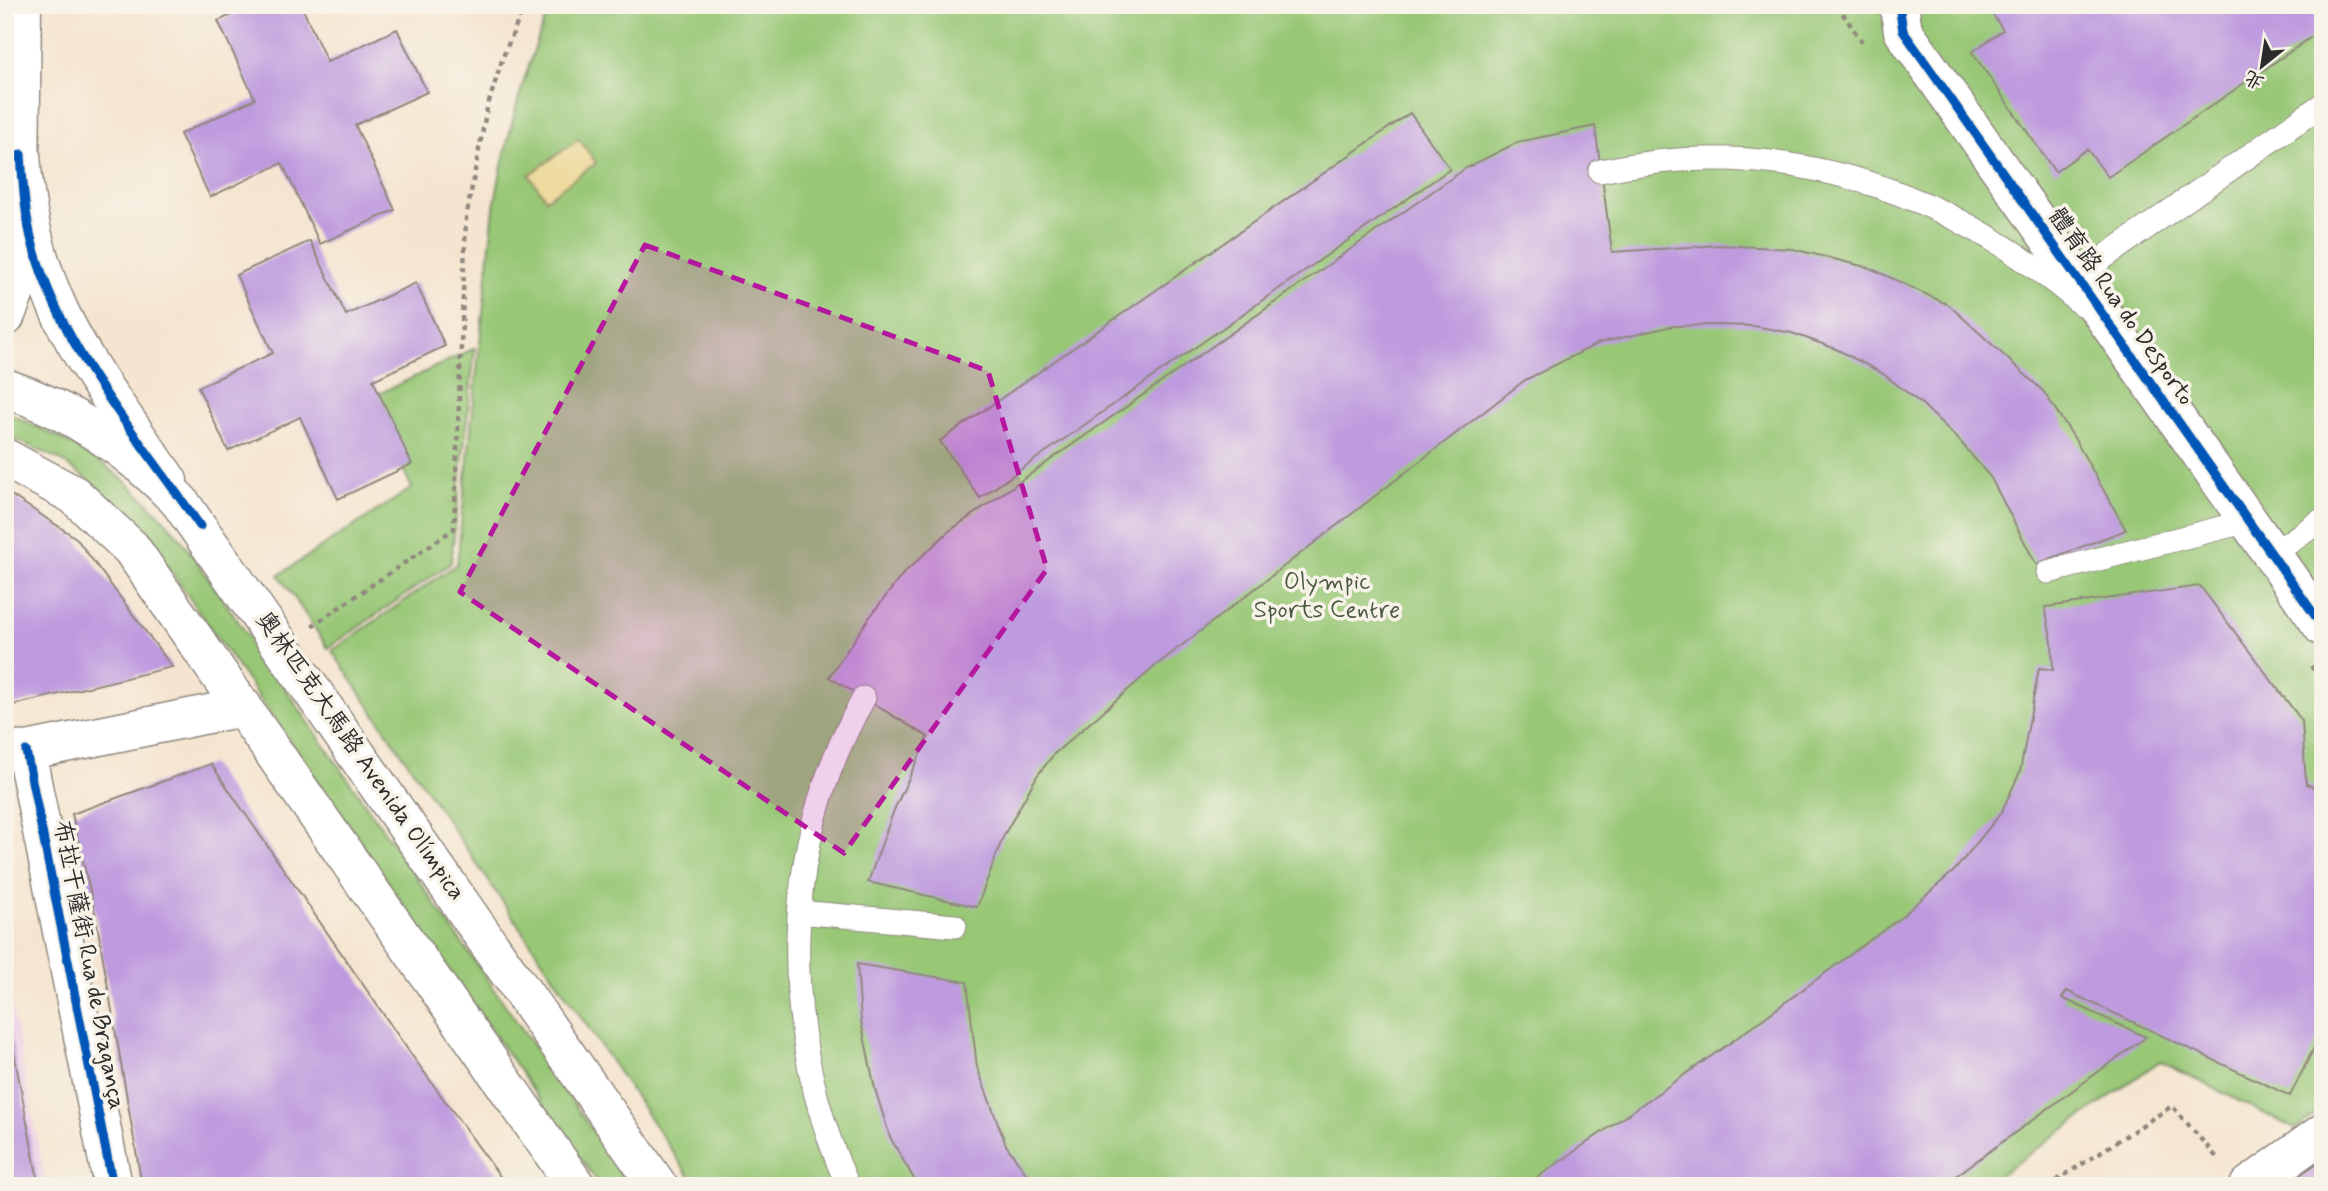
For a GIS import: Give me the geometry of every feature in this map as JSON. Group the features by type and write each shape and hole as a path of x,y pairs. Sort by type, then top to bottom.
{"street":[{"path":"5,317 14,295 19,264 22,5"},
{"name":"體育路 Rua do Desporto","path":"1899,5 1903,31 2323,628"},
{"path":"21,154 27,217 34,248 55,306 85,362 200,526"},
{"name":"奧林匹克大馬路 Avenida Olímpica","path":"5,388 55,407 109,439 158,479 200,526 658,1186"},
{"path":"5,458 52,481 113,528 144,564 576,1186"},
{"path":"16,751 243,707"},
{"name":"布拉干薩街 Rua de Bragança","path":"16,751 113,1186"},
{"path":"2236,1175 2323,1133"}],"lane":[{"path":"2076,277 2323,104"},
{"path":"1600,171 1681,160 1758,161 1833,172 1896,191 1976,228 2049,277 2113,337 2154,388"},
{"path":"2272,555 2323,519"},
{"path":"2048,572 2248,521"},
{"path":"848,1186 825,1128 804,1043 797,977 799,912 808,847 819,805 842,743 864,698"},
{"path":"799,912 956,926"}],"path":[{"path":"283,646 453,529 466,218 486,108 524,5"},
{"path":"2048,1186 2172,1106 2236,1175"}],"highlighted area":[{"path":"645,245 988,371 1047,569 844,853 460,592"}],"shaded area":[{"path":"5,969 46,1186 5,1186"}],"green space":[{"name":"Olympic Sports Centre","path":"551,5 2323,5 2323,1109 2295,1129 2160,1061 1984,1186 696,1186 332,651 457,564 494,207 517,105"},
{"path":"475,348 451,563 328,648 279,575 412,488 370,398"},
{"path":"5,412 59,437 102,463 140,495 181,539 631,1186 600,1186 161,557 128,516 94,484 59,459 5,435"}],"sand":[{"path":"579,139 596,163 546,199 529,175"}],"building":[{"path":"253,5 301,5 327,62 397,29 427,92 355,125 395,210 320,244 282,163 210,197 180,134 255,99 218,21"},
{"path":"1986,5 2323,5 2323,29 2108,177 2087,149 2055,172 1972,52 2003,30"},
{"path":"1410,113 1450,169 980,498 940,441"},
{"path":"1595,126 1612,252 1720,245 1793,249 1870,268 1949,305 2043,391 2073,436 2126,530 2036,564 1991,478 1958,439 1923,405 1882,373 1836,349 1792,333 1754,326 1673,326 1599,343 1525,380 1159,663 1054,754 1037,776 1003,837 977,907 868,882 894,810 928,737 829,677 903,574 948,532 1466,168 1518,142"},
{"path":"310,241 346,315 416,283 445,346 373,380 412,464 338,499 300,417 228,451 198,387 273,353 236,275"},
{"path":"5,491 76,538 172,667 5,707"},
{"path":"2200,586 2302,721 2306,784 2323,791 2323,1030 2290,1096 2067,991 2062,998 2146,1037 1942,1186 1525,1186 1730,1043 1900,918 1955,870 2001,813 2020,772 2039,668 2053,670 2052,642 2045,607"},
{"path":"211,764 408,1050 507,1186 142,1186 95,912 72,814"},
{"path":"857,964 967,982 977,1067 1006,1145 1035,1186 918,1186 890,1137 875,1089 861,1021"},
{"path":"7,1015 39,1186 5,1186"},
{"path":"2323,1159 2323,1186 2284,1186"}],"cycle path":[{"path":"1899,5 1903,31 2323,627"},
{"path":"21,154 25,202 34,249 47,287 64,323 105,393 200,526"},
{"path":"26,751 113,1186"}]}
